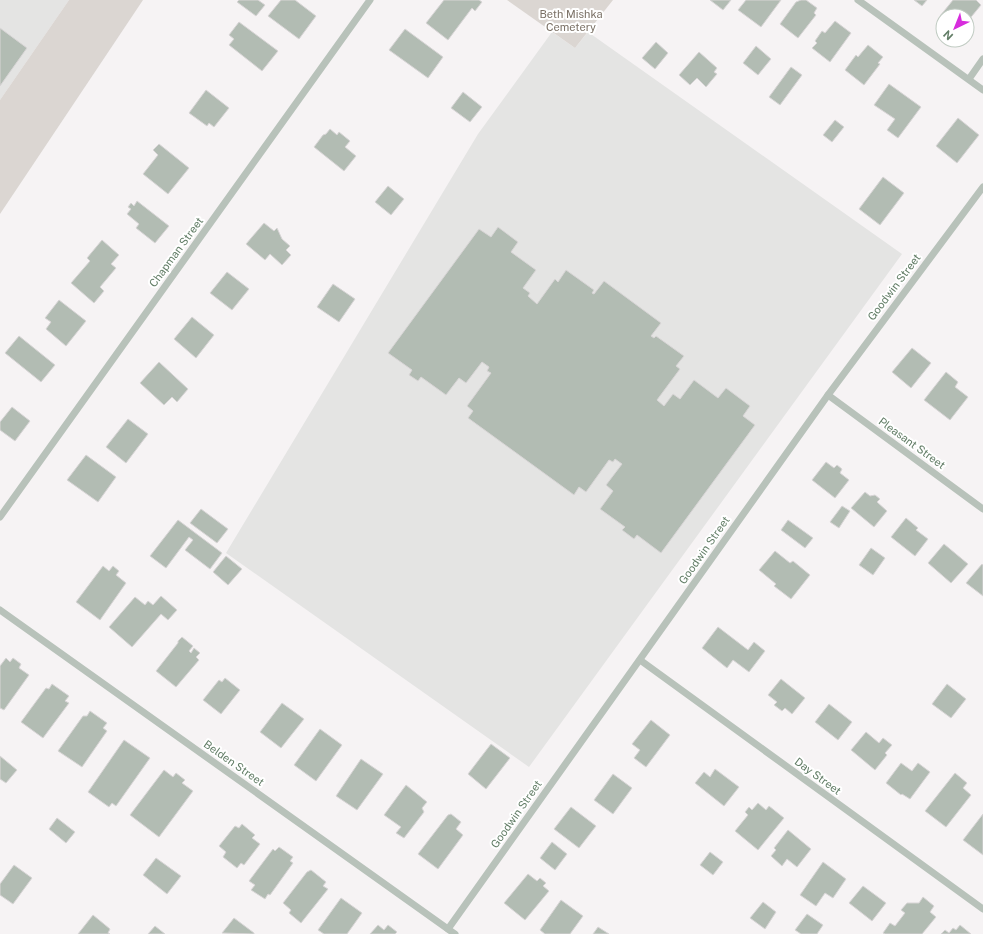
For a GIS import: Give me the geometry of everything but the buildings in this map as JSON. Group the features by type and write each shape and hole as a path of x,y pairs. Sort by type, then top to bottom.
{"street":[{"name":"Chapman Street","path":"0,517 370,0"},
{"path":"858,0 983,90"},
{"path":"969,79 983,59"},
{"name":"Goodwin Street","path":"448,929 828,395 983,186"},
{"name":"Pleasant Street","path":"828,395 983,509"},
{"name":"Belden Street","path":"0,610 455,934"},
{"name":"Day Street","path":"640,660 983,909"}],"shaded area":[{"path":"0,0 69,0 0,100"},
{"path":"552,32 575,48 588,32 902,254 529,767 226,553 478,134"}],"green space":[{"path":"69,0 143,0 0,214 0,100"},
{"name":"Beth Mishka Cemetery","path":"507,0 613,0 575,48"}]}
